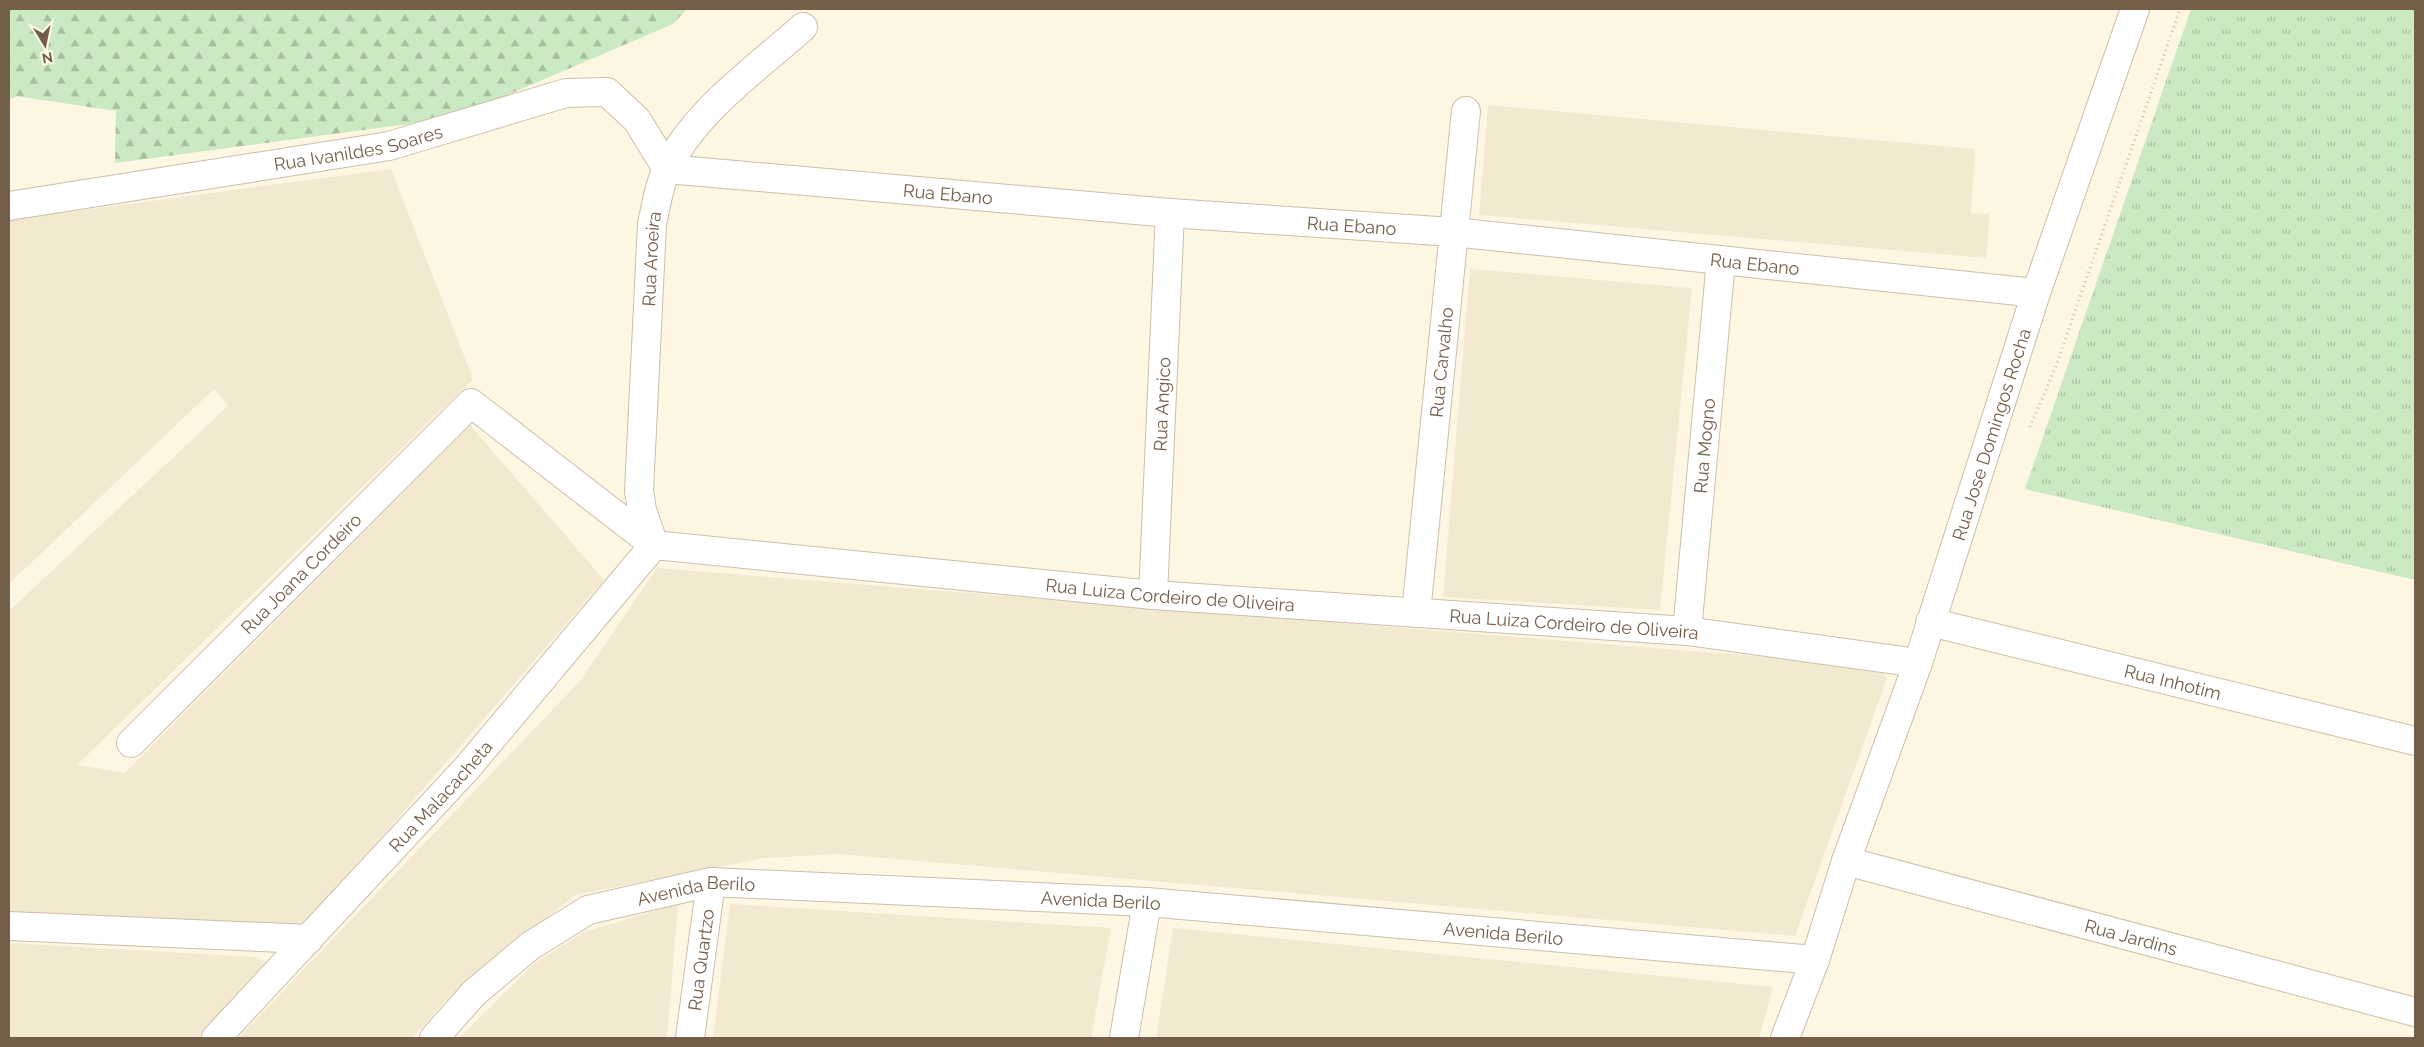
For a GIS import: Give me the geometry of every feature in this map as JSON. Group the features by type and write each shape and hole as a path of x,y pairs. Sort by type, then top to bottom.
{"street":[{"name":"Rua Jose Domingos Rocha","path":"1785,1038 1815,960 1846,861 1918,663 2036,293 2135,9"},
{"name":"Rua Aroeira","path":"654,545 642,510 640,491 652,224 667,169 701,118 803,27"},
{"name":"Rua Ivanildes Soares","path":"9,206 389,146 566,93 607,92 637,120 667,169"},
{"name":"Rua Carvalho","path":"1416,613 1466,111"},
{"name":"Rua Ebano","path":"667,169 1170,213 1453,232 2036,293"},
{"name":"Rua Angico","path":"1154,595 1170,213"},
{"name":"Rua Mogno","path":"1687,631 1721,260"},
{"name":"Rua Joana Cordeiro","path":"131,743 471,403 654,545"},
{"name":"Rua Luiza Cordeiro de Oliveira","path":"654,545 1154,595 1687,631 1918,663"},
{"name":"Rua Malacacheta","path":"216,1038 467,768 654,545"},
{"name":"Rua Inhotim","path":"1930,622 2415,741"},
{"name":"Rua Jardins","path":"1846,861 2415,1012"},
{"name":"Avenida Berilo","path":"434,1038 474,993 530,946 588,910 711,882 1147,902 1815,960"},
{"name":"Rua Quartzo","path":"690,1038 711,882"},
{"path":"1124,1038 1147,902"},
{"path":"9,926 309,939"}],"path":[{"path":"2029,430 2056,366 2180,9"}],"shaded area":[{"path":"1488,105 1975,149 1971,213 1990,214 1986,258 1479,215"},
{"path":"391,169 473,379 77,765 125,773 470,425 604,580 302,929 9,915 9,611 228,406 214,389 9,584 9,220"},
{"path":"1470,269 1692,288 1660,610 1443,597"},
{"path":"657,568 1878,666 1887,678 1795,936 838,854 764,858 575,895 449,997 412,1038 238,1038 580,681"},
{"path":"678,904 667,1038 459,1038 535,963 584,932"},
{"path":"730,904 1111,928 1091,1038 713,1038"},
{"path":"1173,928 1773,987 1759,1038 1156,1038"},
{"path":"9,943 255,957 268,962 198,1038 9,1038"}],"green space":[{"path":"9,9 687,9 673,24 454,118 115,163 116,111 17,96 9,100"},
{"path":"2191,9 2415,9 2415,580 2025,489"}]}
